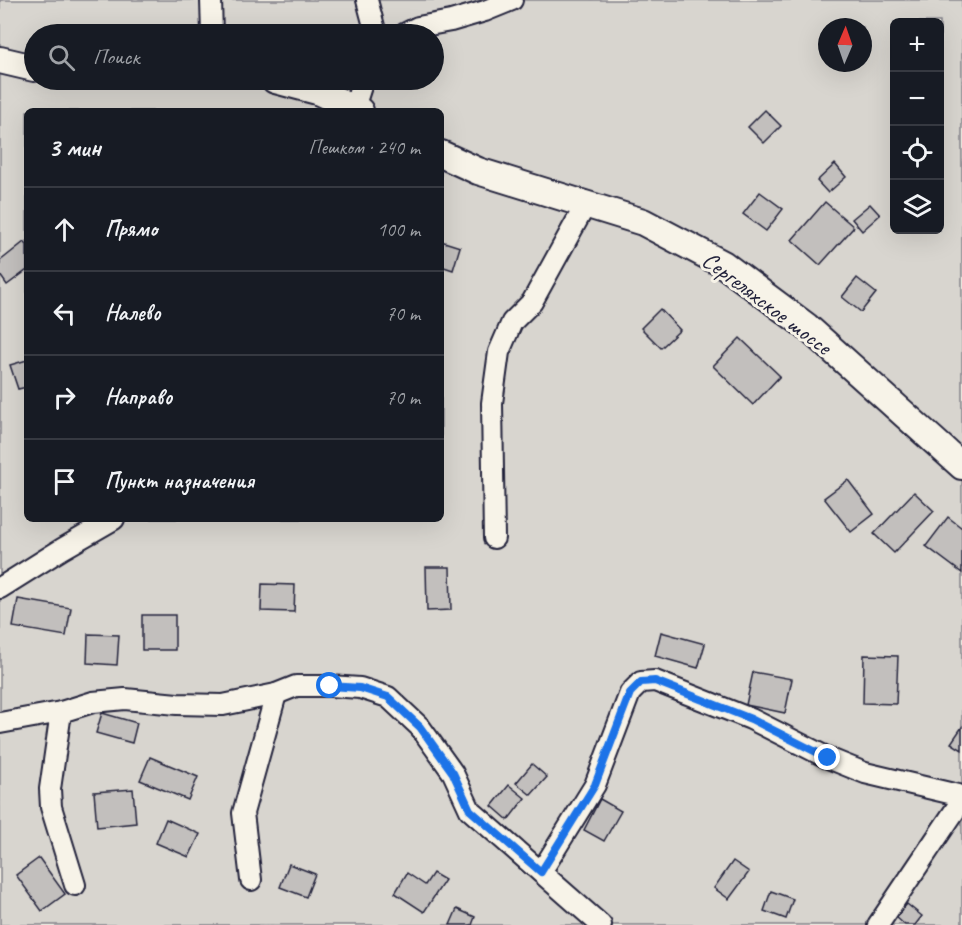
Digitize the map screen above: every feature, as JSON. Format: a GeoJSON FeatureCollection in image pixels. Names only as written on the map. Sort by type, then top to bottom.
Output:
{"type":"FeatureCollection","features":[{"type":"Feature","properties":{"kind":"main road"},"geometry":{"type":"LineString","coordinates":[[0,60],[24,66]]}},
{"type":"Feature","properties":{"kind":"main road"},"geometry":{"type":"LineString","coordinates":[[313,90],[355,108]]}},
{"type":"Feature","properties":{"kind":"main road","name":"Сергеляхское шоссе"},"geometry":{"type":"LineString","coordinates":[[444,155],[478,171],[643,222],[723,264],[806,326],[962,466]]}},
{"type":"Feature","properties":{"kind":"street"},"geometry":{"type":"LineString","coordinates":[[211,0],[212,24]]}},
{"type":"Feature","properties":{"kind":"street"},"geometry":{"type":"LineString","coordinates":[[367,0],[373,24]]}},
{"type":"Feature","properties":{"kind":"street"},"geometry":{"type":"LineString","coordinates":[[434,24],[451,21],[481,5],[512,0]]}},
{"type":"Feature","properties":{"kind":"street"},"geometry":{"type":"LineString","coordinates":[[357,108],[361,90]]}},
{"type":"Feature","properties":{"kind":"street"},"geometry":{"type":"LineString","coordinates":[[495,538],[492,403],[499,352],[512,322],[532,303],[586,204]]}},
{"type":"Feature","properties":{"kind":"street"},"geometry":{"type":"LineString","coordinates":[[0,588],[109,522]]}},
{"type":"Feature","properties":{"kind":"street"},"geometry":{"type":"LineString","coordinates":[[541,872],[595,785],[630,693],[641,682],[655,681],[751,719],[828,758],[865,772],[962,798],[878,925]]}},
{"type":"Feature","properties":{"kind":"street"},"geometry":{"type":"LineString","coordinates":[[0,723],[62,711],[93,702],[124,699],[223,705],[276,694],[296,686],[360,688],[388,697],[420,727],[453,773],[470,810],[601,925]]}},
{"type":"Feature","properties":{"kind":"street"},"geometry":{"type":"LineString","coordinates":[[251,880],[243,813],[276,694]]}},
{"type":"Feature","properties":{"kind":"street"},"geometry":{"type":"LineString","coordinates":[[62,711],[50,789],[51,807],[75,885]]}},
{"type":"Feature","properties":{"kind":"shaded area"},"geometry":{"type":"Polygon","coordinates":[[[0,0],[962,0],[962,925],[0,925],[0,0]]]}},
{"type":"Feature","properties":{"kind":"building"},"geometry":{"type":"Polygon","coordinates":[[[765,110],[781,126],[764,143],[748,127],[765,110]]]}},
{"type":"Feature","properties":{"kind":"building"},"geometry":{"type":"Polygon","coordinates":[[[835,164],[846,177],[828,193],[817,181],[835,164]]]}},
{"type":"Feature","properties":{"kind":"building"},"geometry":{"type":"Polygon","coordinates":[[[760,192],[783,209],[766,231],[743,214],[760,192]]]}},
{"type":"Feature","properties":{"kind":"building"},"geometry":{"type":"Polygon","coordinates":[[[825,202],[854,227],[820,265],[792,240],[825,202]]]}},
{"type":"Feature","properties":{"kind":"building"},"geometry":{"type":"Polygon","coordinates":[[[870,204],[880,215],[862,231],[852,219],[870,204]]]}},
{"type":"Feature","properties":{"kind":"building"},"geometry":{"type":"Polygon","coordinates":[[[24,242],[24,272],[7,285],[0,275],[0,261],[24,242]]]}},
{"type":"Feature","properties":{"kind":"building"},"geometry":{"type":"Polygon","coordinates":[[[444,242],[460,247],[453,270],[444,267],[444,242]]]}},
{"type":"Feature","properties":{"kind":"building"},"geometry":{"type":"Polygon","coordinates":[[[857,278],[876,293],[861,312],[842,297],[857,278]]]}},
{"type":"Feature","properties":{"kind":"building"},"geometry":{"type":"Polygon","coordinates":[[[660,309],[680,330],[661,348],[641,328],[660,309]]]}},
{"type":"Feature","properties":{"kind":"building"},"geometry":{"type":"Polygon","coordinates":[[[740,338],[780,376],[753,405],[713,366],[740,338]]]}},
{"type":"Feature","properties":{"kind":"building"},"geometry":{"type":"Polygon","coordinates":[[[24,361],[24,388],[18,389],[10,365],[24,361]]]}},
{"type":"Feature","properties":{"kind":"building"},"geometry":{"type":"Polygon","coordinates":[[[848,480],[874,514],[851,532],[824,498],[848,480]]]}},
{"type":"Feature","properties":{"kind":"building"},"geometry":{"type":"Polygon","coordinates":[[[914,492],[934,511],[894,553],[874,534],[914,492]]]}},
{"type":"Feature","properties":{"kind":"building"},"geometry":{"type":"Polygon","coordinates":[[[948,517],[962,528],[962,573],[926,546],[948,517]]]}},
{"type":"Feature","properties":{"kind":"building"},"geometry":{"type":"Polygon","coordinates":[[[426,567],[450,567],[451,610],[427,611],[426,567]]]}},
{"type":"Feature","properties":{"kind":"building"},"geometry":{"type":"Polygon","coordinates":[[[262,584],[295,585],[294,612],[261,611],[262,584]]]}},
{"type":"Feature","properties":{"kind":"building"},"geometry":{"type":"Polygon","coordinates":[[[18,599],[71,608],[66,636],[13,627],[18,599]]]}},
{"type":"Feature","properties":{"kind":"building"},"geometry":{"type":"Polygon","coordinates":[[[142,615],[175,615],[175,650],[142,650],[142,615]]]}},
{"type":"Feature","properties":{"kind":"building"},"geometry":{"type":"Polygon","coordinates":[[[661,632],[705,644],[698,668],[655,656],[661,632]]]}},
{"type":"Feature","properties":{"kind":"building"},"geometry":{"type":"Polygon","coordinates":[[[88,634],[119,635],[117,665],[87,663],[88,634]]]}},
{"type":"Feature","properties":{"kind":"building"},"geometry":{"type":"Polygon","coordinates":[[[864,655],[898,656],[896,704],[863,703],[864,655]]]}},
{"type":"Feature","properties":{"kind":"building"},"geometry":{"type":"Polygon","coordinates":[[[753,672],[792,679],[785,713],[746,705],[753,672]]]}},
{"type":"Feature","properties":{"kind":"building"},"geometry":{"type":"Polygon","coordinates":[[[102,713],[137,723],[132,743],[96,733],[102,713]]]}},
{"type":"Feature","properties":{"kind":"building"},"geometry":{"type":"Polygon","coordinates":[[[962,727],[962,750],[951,743],[962,727]]]}},
{"type":"Feature","properties":{"kind":"building"},"geometry":{"type":"Polygon","coordinates":[[[150,757],[198,777],[188,800],[140,780],[150,757]]]}},
{"type":"Feature","properties":{"kind":"building"},"geometry":{"type":"Polygon","coordinates":[[[532,764],[547,777],[531,795],[516,783],[532,764]]]}},
{"type":"Feature","properties":{"kind":"building"},"geometry":{"type":"Polygon","coordinates":[[[509,785],[525,798],[508,820],[492,806],[509,785]]]}},
{"type":"Feature","properties":{"kind":"building"},"geometry":{"type":"Polygon","coordinates":[[[133,789],[136,823],[97,827],[94,792],[133,789]]]}},
{"type":"Feature","properties":{"kind":"building"},"geometry":{"type":"Polygon","coordinates":[[[600,799],[621,811],[604,841],[584,830],[600,799]]]}},
{"type":"Feature","properties":{"kind":"building"},"geometry":{"type":"Polygon","coordinates":[[[166,819],[200,834],[189,857],[156,843],[166,819]]]}},
{"type":"Feature","properties":{"kind":"building"},"geometry":{"type":"Polygon","coordinates":[[[39,858],[65,894],[42,911],[16,875],[39,858]]]}},
{"type":"Feature","properties":{"kind":"building"},"geometry":{"type":"Polygon","coordinates":[[[733,861],[749,872],[729,899],[714,888],[733,861]]]}},
{"type":"Feature","properties":{"kind":"building"},"geometry":{"type":"Polygon","coordinates":[[[289,864],[315,874],[306,897],[280,887],[289,864]]]}},
{"type":"Feature","properties":{"kind":"building"},"geometry":{"type":"Polygon","coordinates":[[[407,873],[425,885],[433,873],[445,880],[424,912],[395,893],[407,873]]]}},
{"type":"Feature","properties":{"kind":"building"},"geometry":{"type":"Polygon","coordinates":[[[771,891],[793,899],[786,919],[764,911],[771,891]]]}},
{"type":"Feature","properties":{"kind":"building"},"geometry":{"type":"Polygon","coordinates":[[[907,904],[922,916],[915,925],[905,925],[896,917],[907,904]]]}},
{"type":"Feature","properties":{"kind":"building"},"geometry":{"type":"Polygon","coordinates":[[[457,909],[475,917],[472,925],[450,925],[457,909]]]}},
{"type":"Feature","properties":{"kind":"route"},"geometry":{"type":"LineString","coordinates":[[330,686],[360,688],[388,697],[420,727],[453,773],[470,810],[541,872],[595,785],[630,693],[641,682],[655,681],[751,719],[828,758]]}}]}
